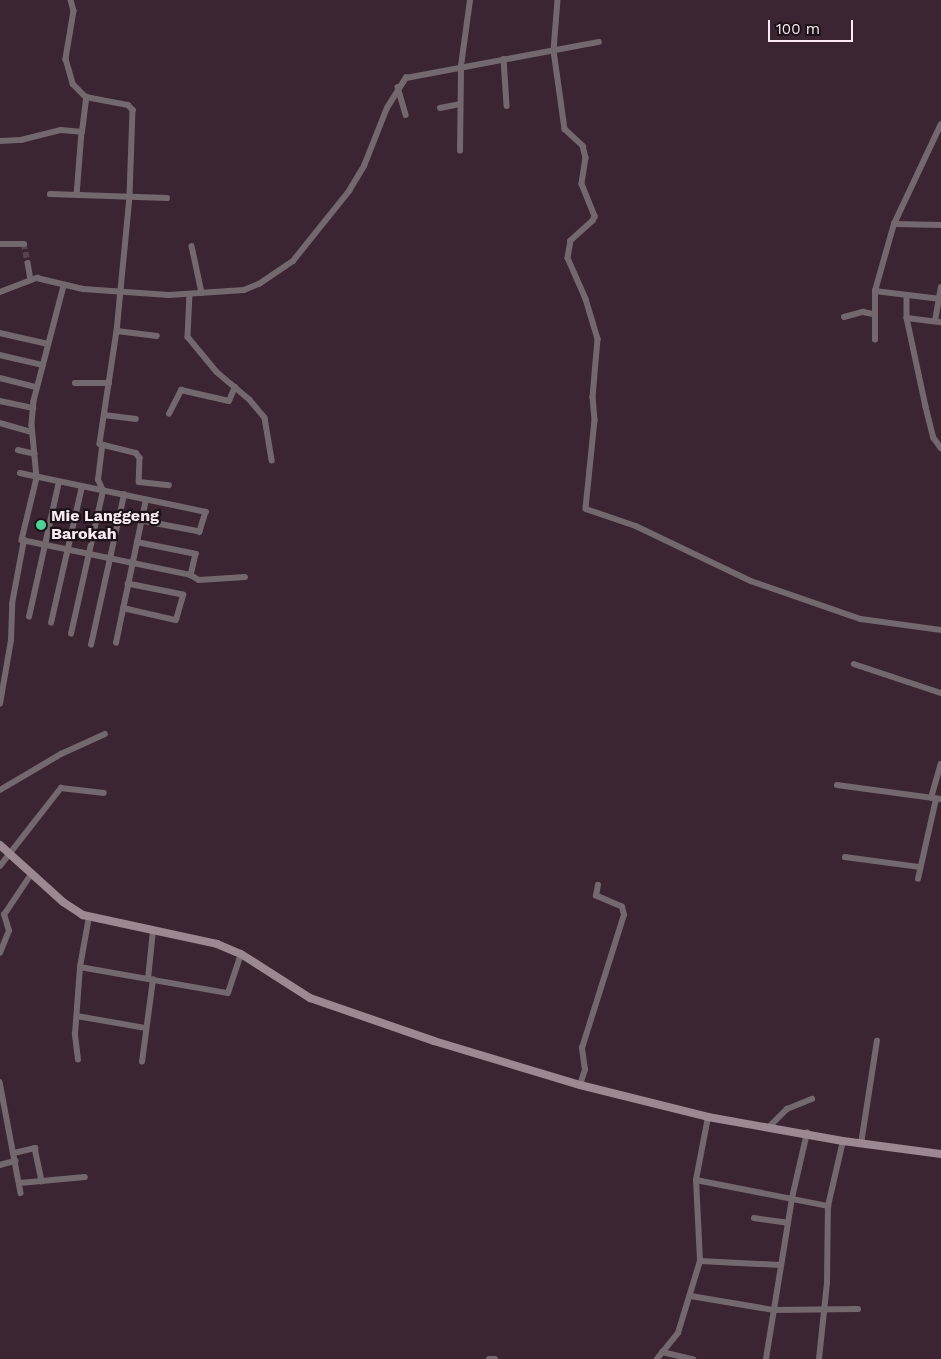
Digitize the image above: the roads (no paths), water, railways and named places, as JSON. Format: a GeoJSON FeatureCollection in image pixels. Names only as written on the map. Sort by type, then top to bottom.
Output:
{"type":"FeatureCollection","features":[{"type":"Feature","properties":{"kind":"main road"},"geometry":{"type":"LineString","coordinates":[[0,845],[10,852],[63,902],[89,917],[200,940],[241,954],[277,980],[315,1000],[442,1044],[580,1085],[708,1116],[861,1144],[941,1154]]}},
{"type":"Feature","properties":{"kind":"street"},"geometry":{"type":"LineString","coordinates":[[71,0],[74,11],[66,59],[73,84],[86,97],[132,108],[134,155],[117,331],[100,440],[102,447],[98,480],[103,491],[71,634]]}},
{"type":"Feature","properties":{"kind":"street"},"geometry":{"type":"LineString","coordinates":[[460,152],[460,66],[470,0]]}},
{"type":"Feature","properties":{"kind":"street"},"geometry":{"type":"LineString","coordinates":[[558,0],[554,51],[565,130],[582,146],[586,158],[582,184],[595,216],[571,241],[568,258],[586,299],[598,338],[593,396],[595,420],[586,509],[636,526],[751,581],[861,620],[941,630]]}},
{"type":"Feature","properties":{"kind":"street"},"geometry":{"type":"LineString","coordinates":[[0,292],[31,280],[43,278],[64,286],[120,293],[190,294],[244,290],[271,278],[293,261],[358,180],[398,87],[410,75],[599,42]]}},
{"type":"Feature","properties":{"kind":"street"},"geometry":{"type":"LineString","coordinates":[[504,59],[507,106]]}},
{"type":"Feature","properties":{"kind":"street"},"geometry":{"type":"LineString","coordinates":[[398,87],[406,115]]}},
{"type":"Feature","properties":{"kind":"street"},"geometry":{"type":"LineString","coordinates":[[76,195],[86,97]]}},
{"type":"Feature","properties":{"kind":"street"},"geometry":{"type":"LineString","coordinates":[[440,108],[460,104]]}},
{"type":"Feature","properties":{"kind":"street"},"geometry":{"type":"LineString","coordinates":[[875,340],[873,314],[875,292],[894,224],[941,124]]}},
{"type":"Feature","properties":{"kind":"street"},"geometry":{"type":"LineString","coordinates":[[0,141],[23,140],[61,130],[82,132]]}},
{"type":"Feature","properties":{"kind":"street"},"geometry":{"type":"LineString","coordinates":[[50,194],[167,198]]}},
{"type":"Feature","properties":{"kind":"street"},"geometry":{"type":"LineString","coordinates":[[894,224],[941,225]]}},
{"type":"Feature","properties":{"kind":"street"},"geometry":{"type":"LineString","coordinates":[[0,244],[24,244]]}},
{"type":"Feature","properties":{"kind":"street"},"geometry":{"type":"LineString","coordinates":[[192,246],[202,293]]}},
{"type":"Feature","properties":{"kind":"street"},"geometry":{"type":"LineString","coordinates":[[28,263],[31,280]]}},
{"type":"Feature","properties":{"kind":"street"},"geometry":{"type":"LineString","coordinates":[[0,704],[11,640],[12,604],[37,478],[32,432],[32,408],[64,286]]}},
{"type":"Feature","properties":{"kind":"street"},"geometry":{"type":"LineString","coordinates":[[907,318],[938,321],[941,288]]}},
{"type":"Feature","properties":{"kind":"street"},"geometry":{"type":"LineString","coordinates":[[875,292],[940,298]]}},
{"type":"Feature","properties":{"kind":"street"},"geometry":{"type":"LineString","coordinates":[[190,294],[188,337],[217,372],[235,387],[265,418],[272,460]]}},
{"type":"Feature","properties":{"kind":"street"},"geometry":{"type":"LineString","coordinates":[[906,296],[907,318],[934,438],[941,448]]}},
{"type":"Feature","properties":{"kind":"street"},"geometry":{"type":"LineString","coordinates":[[844,317],[863,312],[873,314]]}},
{"type":"Feature","properties":{"kind":"street"},"geometry":{"type":"LineString","coordinates":[[117,331],[157,336]]}},
{"type":"Feature","properties":{"kind":"street"},"geometry":{"type":"LineString","coordinates":[[0,333],[48,344]]}},
{"type":"Feature","properties":{"kind":"street"},"geometry":{"type":"LineString","coordinates":[[0,356],[43,365]]}},
{"type":"Feature","properties":{"kind":"street"},"geometry":{"type":"LineString","coordinates":[[0,378],[37,387]]}},
{"type":"Feature","properties":{"kind":"street"},"geometry":{"type":"LineString","coordinates":[[75,382],[109,383]]}},
{"type":"Feature","properties":{"kind":"street"},"geometry":{"type":"LineString","coordinates":[[168,414],[182,390],[229,401],[235,387]]}},
{"type":"Feature","properties":{"kind":"street"},"geometry":{"type":"LineString","coordinates":[[0,401],[32,408]]}},
{"type":"Feature","properties":{"kind":"street"},"geometry":{"type":"LineString","coordinates":[[104,415],[136,419]]}},
{"type":"Feature","properties":{"kind":"street"},"geometry":{"type":"LineString","coordinates":[[0,423],[32,432]]}},
{"type":"Feature","properties":{"kind":"street"},"geometry":{"type":"LineString","coordinates":[[102,447],[136,453],[140,458],[139,482],[169,485]]}},
{"type":"Feature","properties":{"kind":"street"},"geometry":{"type":"LineString","coordinates":[[18,450],[35,454]]}},
{"type":"Feature","properties":{"kind":"street"},"geometry":{"type":"LineString","coordinates":[[20,473],[206,512],[200,532],[142,521]]}},
{"type":"Feature","properties":{"kind":"street"},"geometry":{"type":"LineString","coordinates":[[29,617],[59,482]]}},
{"type":"Feature","properties":{"kind":"street"},"geometry":{"type":"LineString","coordinates":[[50,624],[82,487]]}},
{"type":"Feature","properties":{"kind":"street"},"geometry":{"type":"LineString","coordinates":[[91,645],[124,495]]}},
{"type":"Feature","properties":{"kind":"street"},"geometry":{"type":"LineString","coordinates":[[116,644],[146,500]]}},
{"type":"Feature","properties":{"kind":"street"},"geometry":{"type":"LineString","coordinates":[[24,540],[191,575],[199,580],[245,578]]}},
{"type":"Feature","properties":{"kind":"street"},"geometry":{"type":"LineString","coordinates":[[137,542],[196,554],[191,575]]}},
{"type":"Feature","properties":{"kind":"street"},"geometry":{"type":"LineString","coordinates":[[123,608],[176,620],[184,595],[128,584]]}},
{"type":"Feature","properties":{"kind":"street"},"geometry":{"type":"LineString","coordinates":[[854,664],[941,693]]}},
{"type":"Feature","properties":{"kind":"street"},"geometry":{"type":"LineString","coordinates":[[0,790],[61,754],[105,734]]}},
{"type":"Feature","properties":{"kind":"street"},"geometry":{"type":"LineString","coordinates":[[918,879],[936,799],[941,764]]}},
{"type":"Feature","properties":{"kind":"street"},"geometry":{"type":"LineString","coordinates":[[837,785],[936,799]]}},
{"type":"Feature","properties":{"kind":"street"},"geometry":{"type":"LineString","coordinates":[[0,866],[62,788],[104,793]]}},
{"type":"Feature","properties":{"kind":"street"},"geometry":{"type":"LineString","coordinates":[[845,857],[920,867]]}},
{"type":"Feature","properties":{"kind":"street"},"geometry":{"type":"LineString","coordinates":[[0,953],[9,931],[4,915],[32,873]]}},
{"type":"Feature","properties":{"kind":"street"},"geometry":{"type":"LineString","coordinates":[[580,1085],[585,1070],[582,1048],[624,915],[622,907],[596,896],[598,884]]}},
{"type":"Feature","properties":{"kind":"street"},"geometry":{"type":"LineString","coordinates":[[78,1060],[77,1016],[80,967],[89,917]]}},
{"type":"Feature","properties":{"kind":"street"},"geometry":{"type":"LineString","coordinates":[[142,1062],[153,931]]}},
{"type":"Feature","properties":{"kind":"street"},"geometry":{"type":"LineString","coordinates":[[80,967],[228,993],[241,954]]}},
{"type":"Feature","properties":{"kind":"street"},"geometry":{"type":"LineString","coordinates":[[77,1016],[146,1028]]}},
{"type":"Feature","properties":{"kind":"street"},"geometry":{"type":"LineString","coordinates":[[861,1144],[877,1041]]}},
{"type":"Feature","properties":{"kind":"street"},"geometry":{"type":"LineString","coordinates":[[0,1082],[2,1107],[14,1153],[21,1193]]}},
{"type":"Feature","properties":{"kind":"street"},"geometry":{"type":"LineString","coordinates":[[770,1126],[787,1110],[812,1099]]}},
{"type":"Feature","properties":{"kind":"street"},"geometry":{"type":"LineString","coordinates":[[657,1359],[677,1336],[691,1296],[700,1260],[696,1180],[708,1116]]}},
{"type":"Feature","properties":{"kind":"street"},"geometry":{"type":"LineString","coordinates":[[766,1359],[792,1198],[807,1133]]}},
{"type":"Feature","properties":{"kind":"street"},"geometry":{"type":"LineString","coordinates":[[820,1359],[825,1309],[828,1206],[843,1141]]}},
{"type":"Feature","properties":{"kind":"street"},"geometry":{"type":"LineString","coordinates":[[14,1153],[35,1148],[42,1181]]}},
{"type":"Feature","properties":{"kind":"street"},"geometry":{"type":"LineString","coordinates":[[0,1165],[15,1162]]}},
{"type":"Feature","properties":{"kind":"street"},"geometry":{"type":"LineString","coordinates":[[20,1184],[85,1177]]}},
{"type":"Feature","properties":{"kind":"street"},"geometry":{"type":"LineString","coordinates":[[696,1180],[828,1206]]}},
{"type":"Feature","properties":{"kind":"street"},"geometry":{"type":"LineString","coordinates":[[754,1218],[788,1224]]}},
{"type":"Feature","properties":{"kind":"street"},"geometry":{"type":"LineString","coordinates":[[700,1260],[781,1265]]}},
{"type":"Feature","properties":{"kind":"street"},"geometry":{"type":"LineString","coordinates":[[691,1296],[774,1310],[858,1309]]}},
{"type":"Feature","properties":{"kind":"street"},"geometry":{"type":"LineString","coordinates":[[662,1352],[693,1359]]}},
{"type":"Feature","properties":{"kind":"street"},"geometry":{"type":"LineString","coordinates":[[489,1359],[495,1359]]}},
{"type":"Feature","properties":{"kind":"tunnel"},"geometry":{"type":"LineString","coordinates":[[24,244],[28,263]]}},
{"type":"Feature","properties":{"kind":"place","name":"Mie Langgeng Barokah"},"geometry":{"type":"Point","coordinates":[41,525]}}]}
